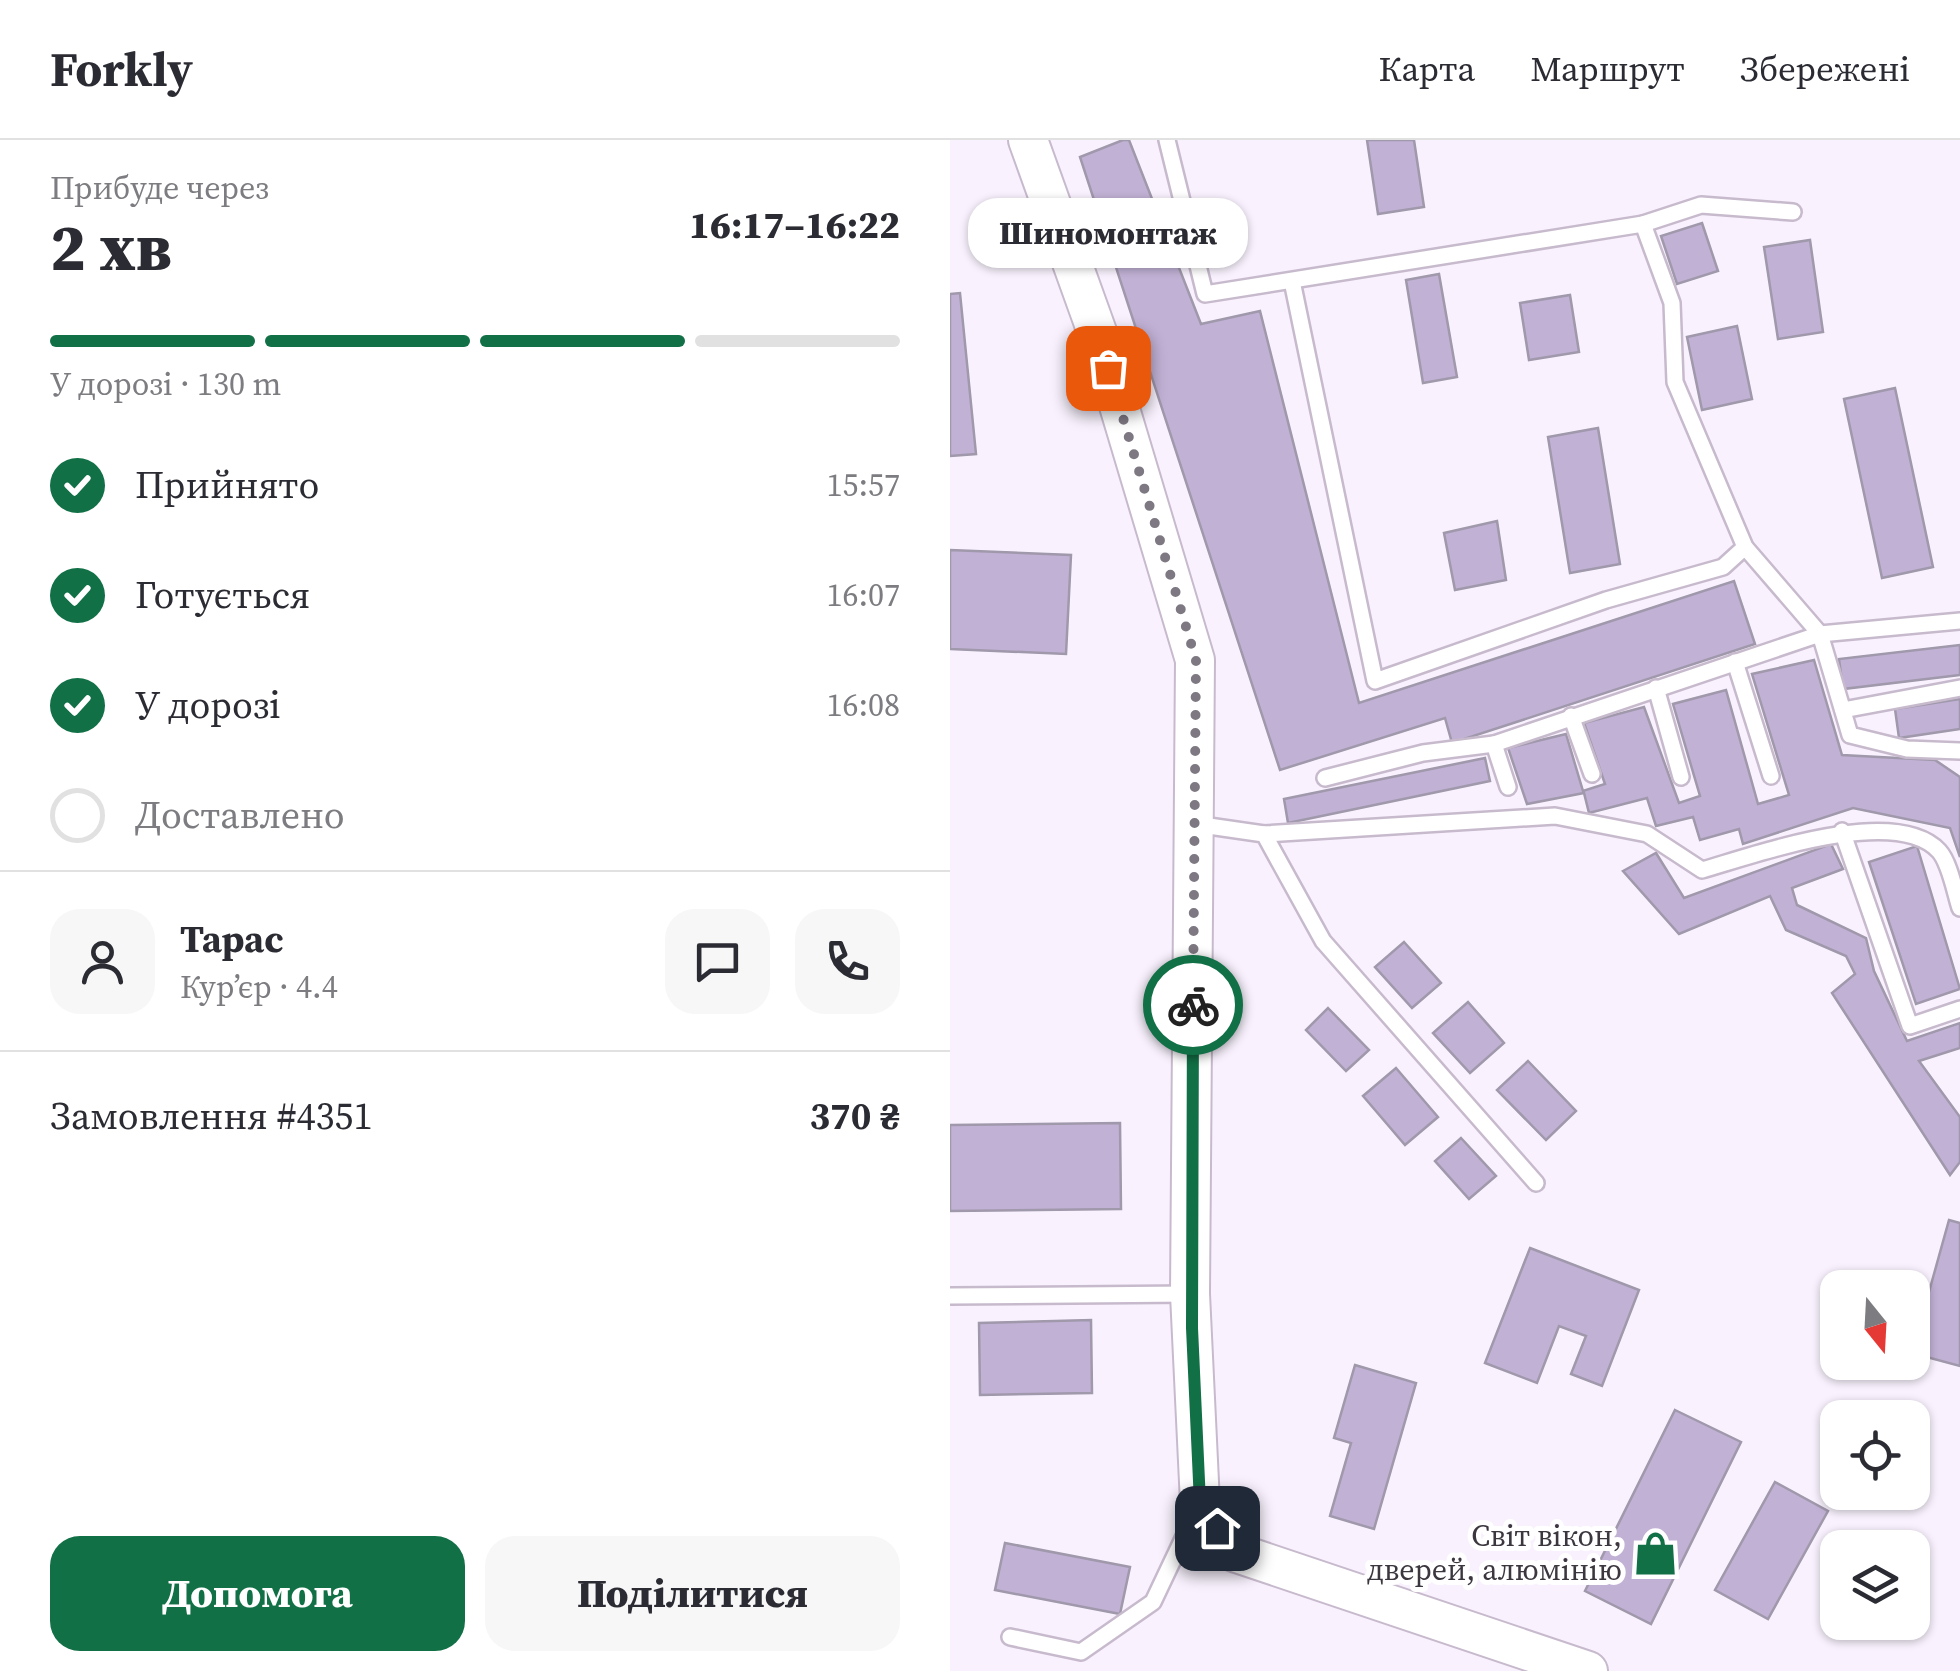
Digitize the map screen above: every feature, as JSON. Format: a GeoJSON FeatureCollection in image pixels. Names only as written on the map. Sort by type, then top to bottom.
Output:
{"type":"FeatureCollection","features":[{"type":"Feature","properties":{"kind":"street"},"geometry":{"type":"LineString","coordinates":[[1028,140],[1096,332],[1196,660],[1190,1294],[1200,1503],[1234,1552],[1512,1650],[1588,1671]]}},
{"type":"Feature","properties":{"kind":"lane"},"geometry":{"type":"LineString","coordinates":[[1167,140],[1205,294],[1643,224],[1701,205],[1793,212]]}},
{"type":"Feature","properties":{"kind":"lane"},"geometry":{"type":"LineString","coordinates":[[1643,224],[1672,303],[1675,382],[1745,547],[1820,634],[1850,735],[1907,748],[1960,751]]}},
{"type":"Feature","properties":{"kind":"lane"},"geometry":{"type":"LineString","coordinates":[[1292,281],[1376,681],[1606,600],[1722,567],[1745,547]]}},
{"type":"Feature","properties":{"kind":"lane"},"geometry":{"type":"LineString","coordinates":[[1325,778],[1423,753],[1494,744],[1820,634],[1960,621]]}},
{"type":"Feature","properties":{"kind":"lane"},"geometry":{"type":"LineString","coordinates":[[1735,662],[1771,776]]}},
{"type":"Feature","properties":{"kind":"lane"},"geometry":{"type":"LineString","coordinates":[[1656,688],[1682,778]]}},
{"type":"Feature","properties":{"kind":"lane"},"geometry":{"type":"LineString","coordinates":[[1843,710],[1960,688]]}},
{"type":"Feature","properties":{"kind":"lane"},"geometry":{"type":"LineString","coordinates":[[1571,716],[1592,774]]}},
{"type":"Feature","properties":{"kind":"lane"},"geometry":{"type":"LineString","coordinates":[[1494,744],[1508,786]]}},
{"type":"Feature","properties":{"kind":"lane"},"geometry":{"type":"LineString","coordinates":[[1195,824],[1264,834],[1555,816],[1647,834],[1702,870],[1842,831],[1915,836],[1940,852],[1960,908]]}},
{"type":"Feature","properties":{"kind":"lane"},"geometry":{"type":"LineString","coordinates":[[1842,831],[1910,1026],[1960,1009]]}},
{"type":"Feature","properties":{"kind":"lane"},"geometry":{"type":"LineString","coordinates":[[1264,834],[1323,941],[1536,1183]]}},
{"type":"Feature","properties":{"kind":"lane"},"geometry":{"type":"LineString","coordinates":[[950,1296],[1190,1294]]}},
{"type":"Feature","properties":{"kind":"lane"},"geometry":{"type":"LineString","coordinates":[[1010,1637],[1081,1652],[1154,1602],[1200,1503]]}},
{"type":"Feature","properties":{"kind":"building"},"geometry":{"type":"Polygon","coordinates":[[[1129,140],[1201,324],[1260,311],[1359,703],[1734,581],[1755,644],[1452,743],[1445,718],[1280,770],[1080,157],[1129,140]]]}},
{"type":"Feature","properties":{"kind":"building"},"geometry":{"type":"Polygon","coordinates":[[[1367,140],[1414,140],[1424,207],[1378,214],[1367,140]]]}},
{"type":"Feature","properties":{"kind":"building"},"geometry":{"type":"Polygon","coordinates":[[[1702,223],[1718,271],[1677,284],[1661,236],[1702,223]]]}},
{"type":"Feature","properties":{"kind":"building"},"geometry":{"type":"Polygon","coordinates":[[[1810,240],[1823,332],[1778,339],[1764,247],[1810,240]]]}},
{"type":"Feature","properties":{"kind":"building"},"geometry":{"type":"Polygon","coordinates":[[[1439,274],[1457,377],[1423,383],[1406,280],[1439,274]]]}},
{"type":"Feature","properties":{"kind":"building"},"geometry":{"type":"Polygon","coordinates":[[[960,293],[976,454],[950,456],[950,294],[960,293]]]}},
{"type":"Feature","properties":{"kind":"building"},"geometry":{"type":"Polygon","coordinates":[[[1570,295],[1579,352],[1529,360],[1520,303],[1570,295]]]}},
{"type":"Feature","properties":{"kind":"building"},"geometry":{"type":"Polygon","coordinates":[[[1737,326],[1752,399],[1702,410],[1687,337],[1737,326]]]}},
{"type":"Feature","properties":{"kind":"building"},"geometry":{"type":"Polygon","coordinates":[[[1895,388],[1933,567],[1882,578],[1844,399],[1895,388]]]}},
{"type":"Feature","properties":{"kind":"building"},"geometry":{"type":"Polygon","coordinates":[[[1598,428],[1620,564],[1570,573],[1548,437],[1598,428]]]}},
{"type":"Feature","properties":{"kind":"building"},"geometry":{"type":"Polygon","coordinates":[[[1497,521],[1506,580],[1455,590],[1444,533],[1497,521]]]}},
{"type":"Feature","properties":{"kind":"building"},"geometry":{"type":"Polygon","coordinates":[[[950,550],[1071,555],[1066,654],[950,649],[950,550]]]}},
{"type":"Feature","properties":{"kind":"building"},"geometry":{"type":"Polygon","coordinates":[[[1960,645],[1960,675],[1843,689],[1839,659],[1960,645]]]}},
{"type":"Feature","properties":{"kind":"building"},"geometry":{"type":"Polygon","coordinates":[[[1814,660],[1842,755],[1935,760],[1960,777],[1960,857],[1950,828],[1853,808],[1743,844],[1739,829],[1700,840],[1693,817],[1656,826],[1647,798],[1589,813],[1584,793],[1527,804],[1508,748],[1566,734],[1583,791],[1605,784],[1584,723],[1644,707],[1679,803],[1700,796],[1673,704],[1726,690],[1758,804],[1789,795],[1752,674],[1814,660]]]}},
{"type":"Feature","properties":{"kind":"building"},"geometry":{"type":"Polygon","coordinates":[[[1960,699],[1960,729],[1899,738],[1895,709],[1960,699]]]}},
{"type":"Feature","properties":{"kind":"building"},"geometry":{"type":"Polygon","coordinates":[[[1485,758],[1490,781],[1288,823],[1284,799],[1485,758]]]}},
{"type":"Feature","properties":{"kind":"building"},"geometry":{"type":"Polygon","coordinates":[[[1831,844],[1843,869],[1792,888],[1797,905],[1866,938],[1874,971],[1907,1041],[1960,1023],[1960,1048],[1919,1061],[1960,1117],[1960,1162],[1950,1175],[1832,993],[1855,974],[1846,956],[1786,930],[1770,896],[1679,934],[1623,871],[1656,853],[1684,898],[1831,844]]]}},
{"type":"Feature","properties":{"kind":"building"},"geometry":{"type":"Polygon","coordinates":[[[1917,846],[1960,989],[1916,1004],[1869,862],[1917,846]]]}},
{"type":"Feature","properties":{"kind":"building"},"geometry":{"type":"Polygon","coordinates":[[[1404,942],[1441,983],[1412,1008],[1375,967],[1404,942]]]}},
{"type":"Feature","properties":{"kind":"building"},"geometry":{"type":"Polygon","coordinates":[[[1468,1002],[1504,1043],[1470,1073],[1433,1033],[1468,1002]]]}},
{"type":"Feature","properties":{"kind":"building"},"geometry":{"type":"Polygon","coordinates":[[[1328,1008],[1369,1050],[1346,1071],[1306,1030],[1328,1008]]]}},
{"type":"Feature","properties":{"kind":"building"},"geometry":{"type":"Polygon","coordinates":[[[1528,1061],[1576,1111],[1546,1140],[1497,1090],[1528,1061]]]}},
{"type":"Feature","properties":{"kind":"building"},"geometry":{"type":"Polygon","coordinates":[[[1396,1068],[1438,1117],[1405,1145],[1363,1096],[1396,1068]]]}},
{"type":"Feature","properties":{"kind":"building"},"geometry":{"type":"Polygon","coordinates":[[[1120,1123],[1121,1209],[950,1211],[950,1125],[1120,1123]]]}},
{"type":"Feature","properties":{"kind":"building"},"geometry":{"type":"Polygon","coordinates":[[[1461,1138],[1496,1176],[1469,1199],[1435,1161],[1461,1138]]]}},
{"type":"Feature","properties":{"kind":"building"},"geometry":{"type":"Polygon","coordinates":[[[1949,1220],[1960,1223],[1960,1366],[1930,1358],[1930,1288],[1949,1220]]]}},
{"type":"Feature","properties":{"kind":"building"},"geometry":{"type":"Polygon","coordinates":[[[1530,1248],[1639,1290],[1602,1386],[1571,1374],[1586,1336],[1559,1326],[1537,1383],[1485,1363],[1530,1248]]]}},
{"type":"Feature","properties":{"kind":"building"},"geometry":{"type":"Polygon","coordinates":[[[1091,1320],[1092,1393],[980,1395],[979,1323],[1091,1320]]]}},
{"type":"Feature","properties":{"kind":"building"},"geometry":{"type":"Polygon","coordinates":[[[1355,1365],[1416,1383],[1374,1529],[1330,1516],[1351,1443],[1334,1438],[1355,1365]]]}},
{"type":"Feature","properties":{"kind":"building"},"geometry":{"type":"Polygon","coordinates":[[[1675,1410],[1741,1442],[1651,1624],[1585,1591],[1675,1410]]]}},
{"type":"Feature","properties":{"kind":"building"},"geometry":{"type":"Polygon","coordinates":[[[1775,1482],[1828,1511],[1768,1619],[1715,1590],[1775,1482]]]}},
{"type":"Feature","properties":{"kind":"building"},"geometry":{"type":"Polygon","coordinates":[[[1005,1543],[1130,1567],[1120,1614],[995,1590],[1005,1543]]]}},
{"type":"Feature","properties":{"kind":"way so far"},"geometry":{"type":"LineString","coordinates":[[1108,368],[1196,660],[1193,1005]]}},
{"type":"Feature","properties":{"kind":"place","name":"Шиномонтаж"},"geometry":{"type":"Point","coordinates":[1108,368]}},
{"type":"Feature","properties":{"kind":"place","name":"Світ вікон, дверей, алюмінію"},"geometry":{"type":"Point","coordinates":[1655,1553]}},
{"type":"Feature","properties":{"kind":"route"},"geometry":{"type":"LineString","coordinates":[[1193,1005],[1190,1294],[1200,1503],[1217,1528]]}}]}
